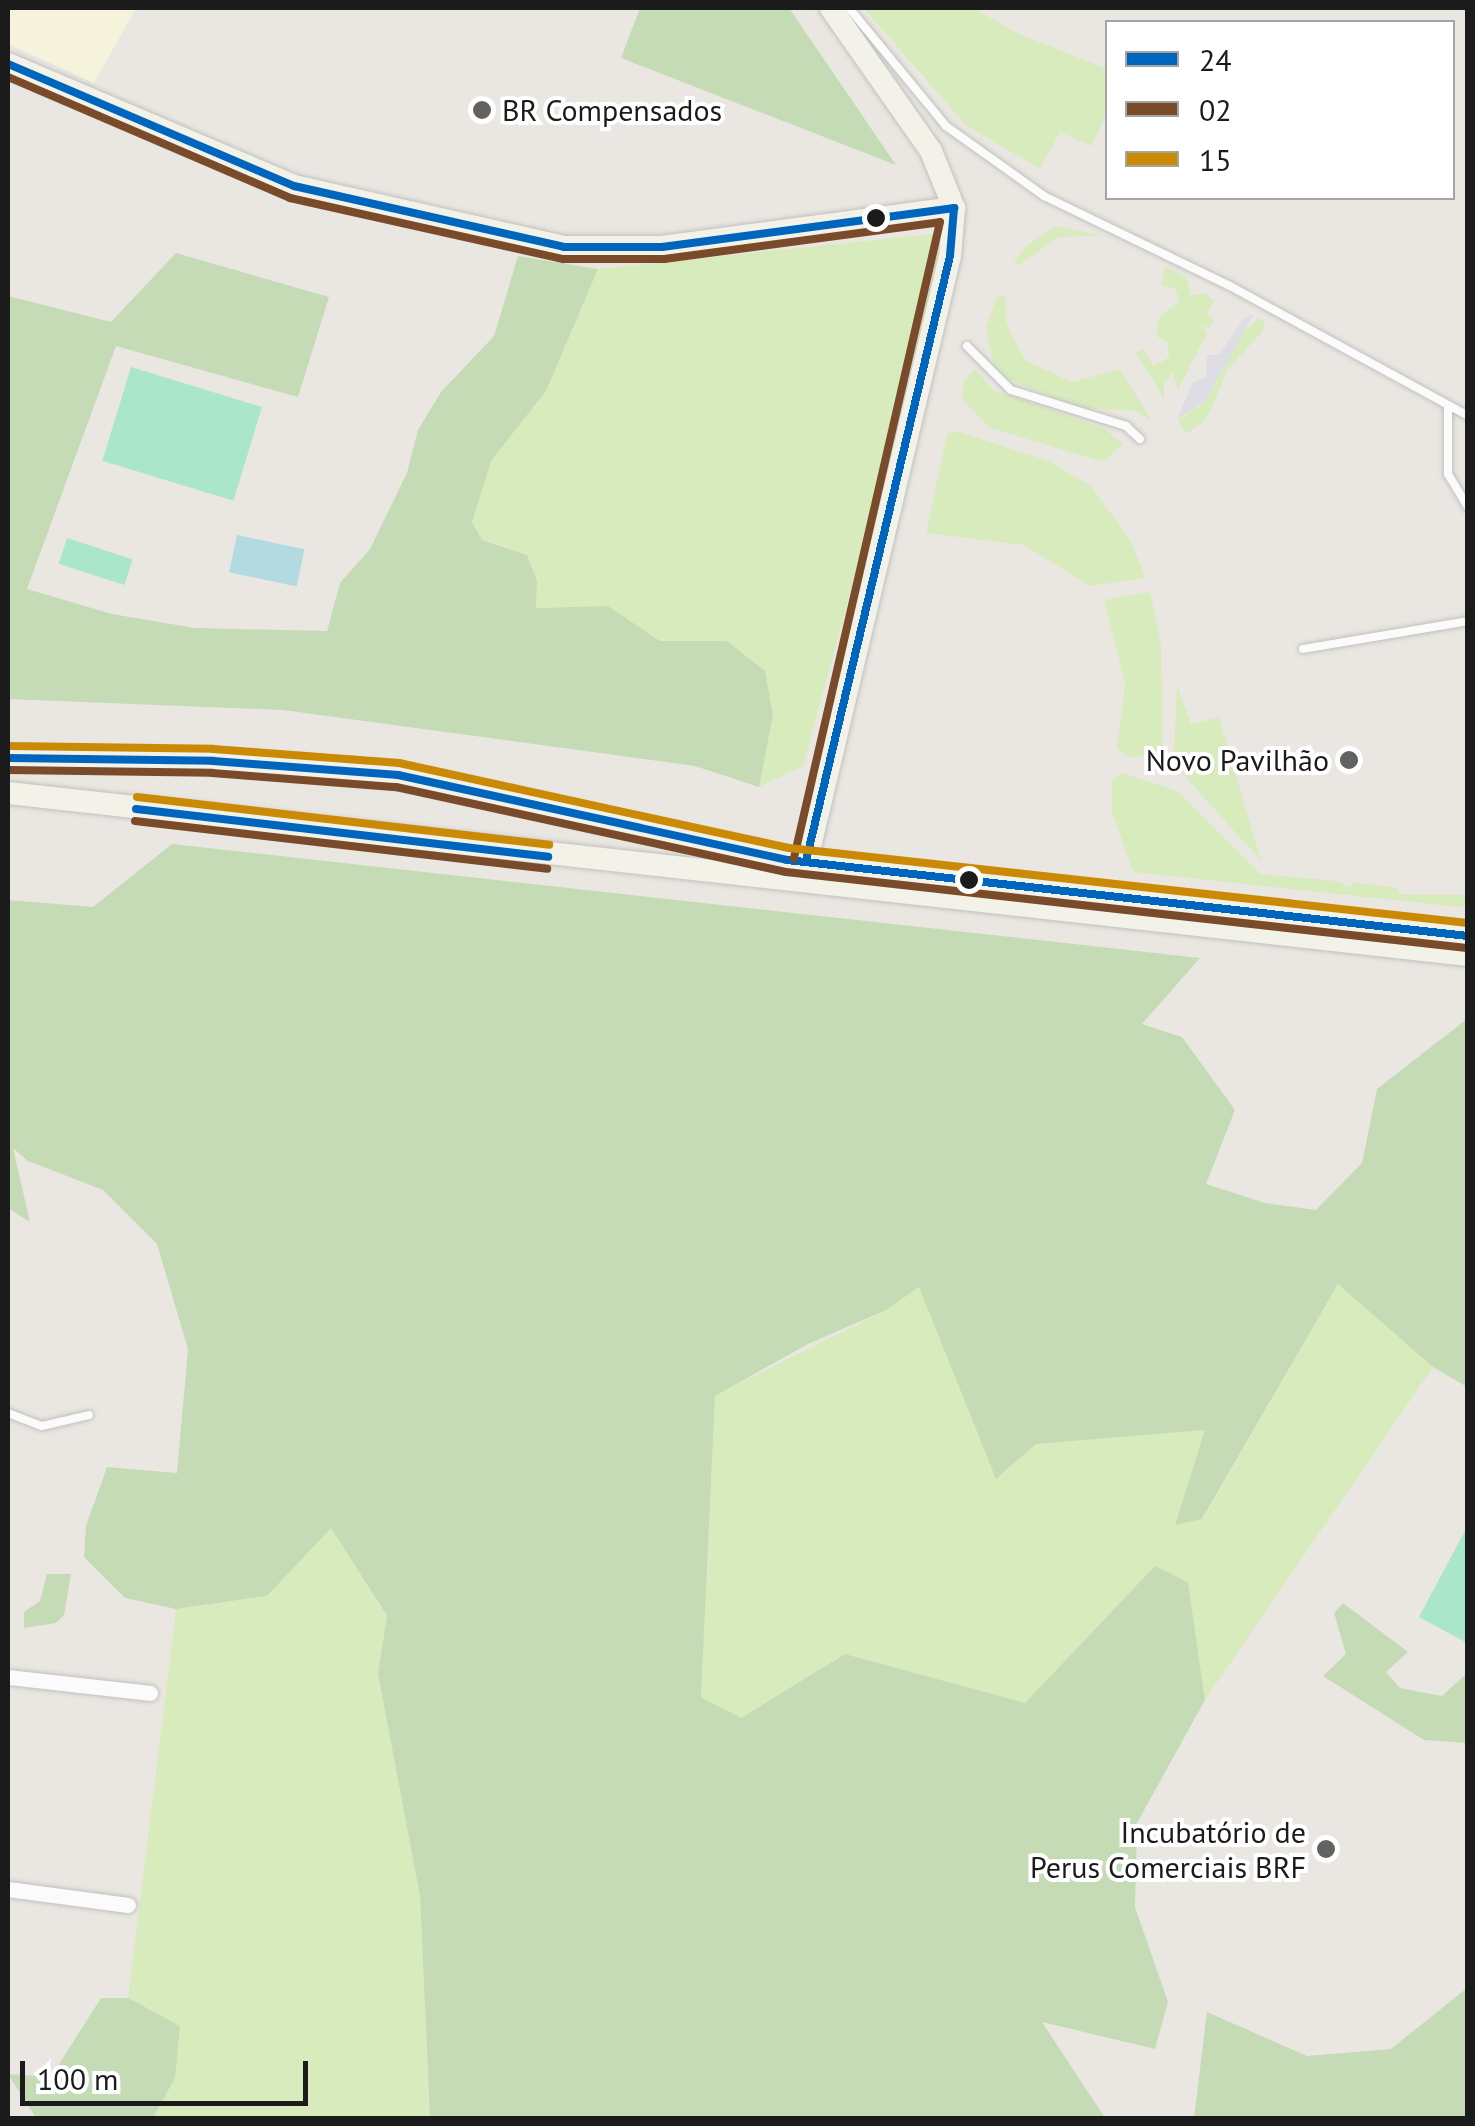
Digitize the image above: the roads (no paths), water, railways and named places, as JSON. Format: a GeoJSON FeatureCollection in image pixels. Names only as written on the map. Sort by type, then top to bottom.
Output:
{"type":"FeatureCollection","features":[{"type":"Feature","properties":{"kind":"main road"},"geometry":{"type":"LineString","coordinates":[[802,886],[950,256],[954,208],[931,150],[830,8]]}},
{"type":"Feature","properties":{"kind":"main road"},"geometry":{"type":"LineString","coordinates":[[8,64],[294,186],[564,248],[662,247],[954,208]]}},
{"type":"Feature","properties":{"kind":"main road"},"geometry":{"type":"LineString","coordinates":[[8,758],[213,761],[398,776],[806,862],[1468,936]]}},
{"type":"Feature","properties":{"kind":"main road"},"geometry":{"type":"LineString","coordinates":[[8,794],[802,886],[1468,955]]}},
{"type":"Feature","properties":{"kind":"street"},"geometry":{"type":"LineString","coordinates":[[8,1677],[150,1693]]}},
{"type":"Feature","properties":{"kind":"street"},"geometry":{"type":"LineString","coordinates":[[8,1889],[128,1905]]}},
{"type":"Feature","properties":{"kind":"lane"},"geometry":{"type":"LineString","coordinates":[[850,8],[946,126],[1044,196],[1228,285],[1468,416]]}},
{"type":"Feature","properties":{"kind":"lane"},"geometry":{"type":"LineString","coordinates":[[967,346],[1010,390],[1126,426],[1140,439]]}},
{"type":"Feature","properties":{"kind":"lane"},"geometry":{"type":"LineString","coordinates":[[1448,406],[1448,474],[1468,507]]}},
{"type":"Feature","properties":{"kind":"lane"},"geometry":{"type":"LineString","coordinates":[[1303,648],[1468,620]]}},
{"type":"Feature","properties":{"kind":"lane"},"geometry":{"type":"LineString","coordinates":[[8,1413],[42,1426],[89,1416]]}},
{"type":"Feature","properties":{"kind":"water"},"geometry":{"type":"Polygon","coordinates":[[[237,535],[304,549],[297,587],[229,572],[237,535]]]}},
{"type":"Feature","properties":{"kind":"place","name":"BR Compensados"},"geometry":{"type":"Point","coordinates":[482,110]}},
{"type":"Feature","properties":{"kind":"place","name":"Novo Pavilhão"},"geometry":{"type":"Point","coordinates":[1349,760]}},
{"type":"Feature","properties":{"kind":"place","name":"Incubatório de Perus Comerciais BRF"},"geometry":{"type":"Point","coordinates":[1326,1849]}}]}
